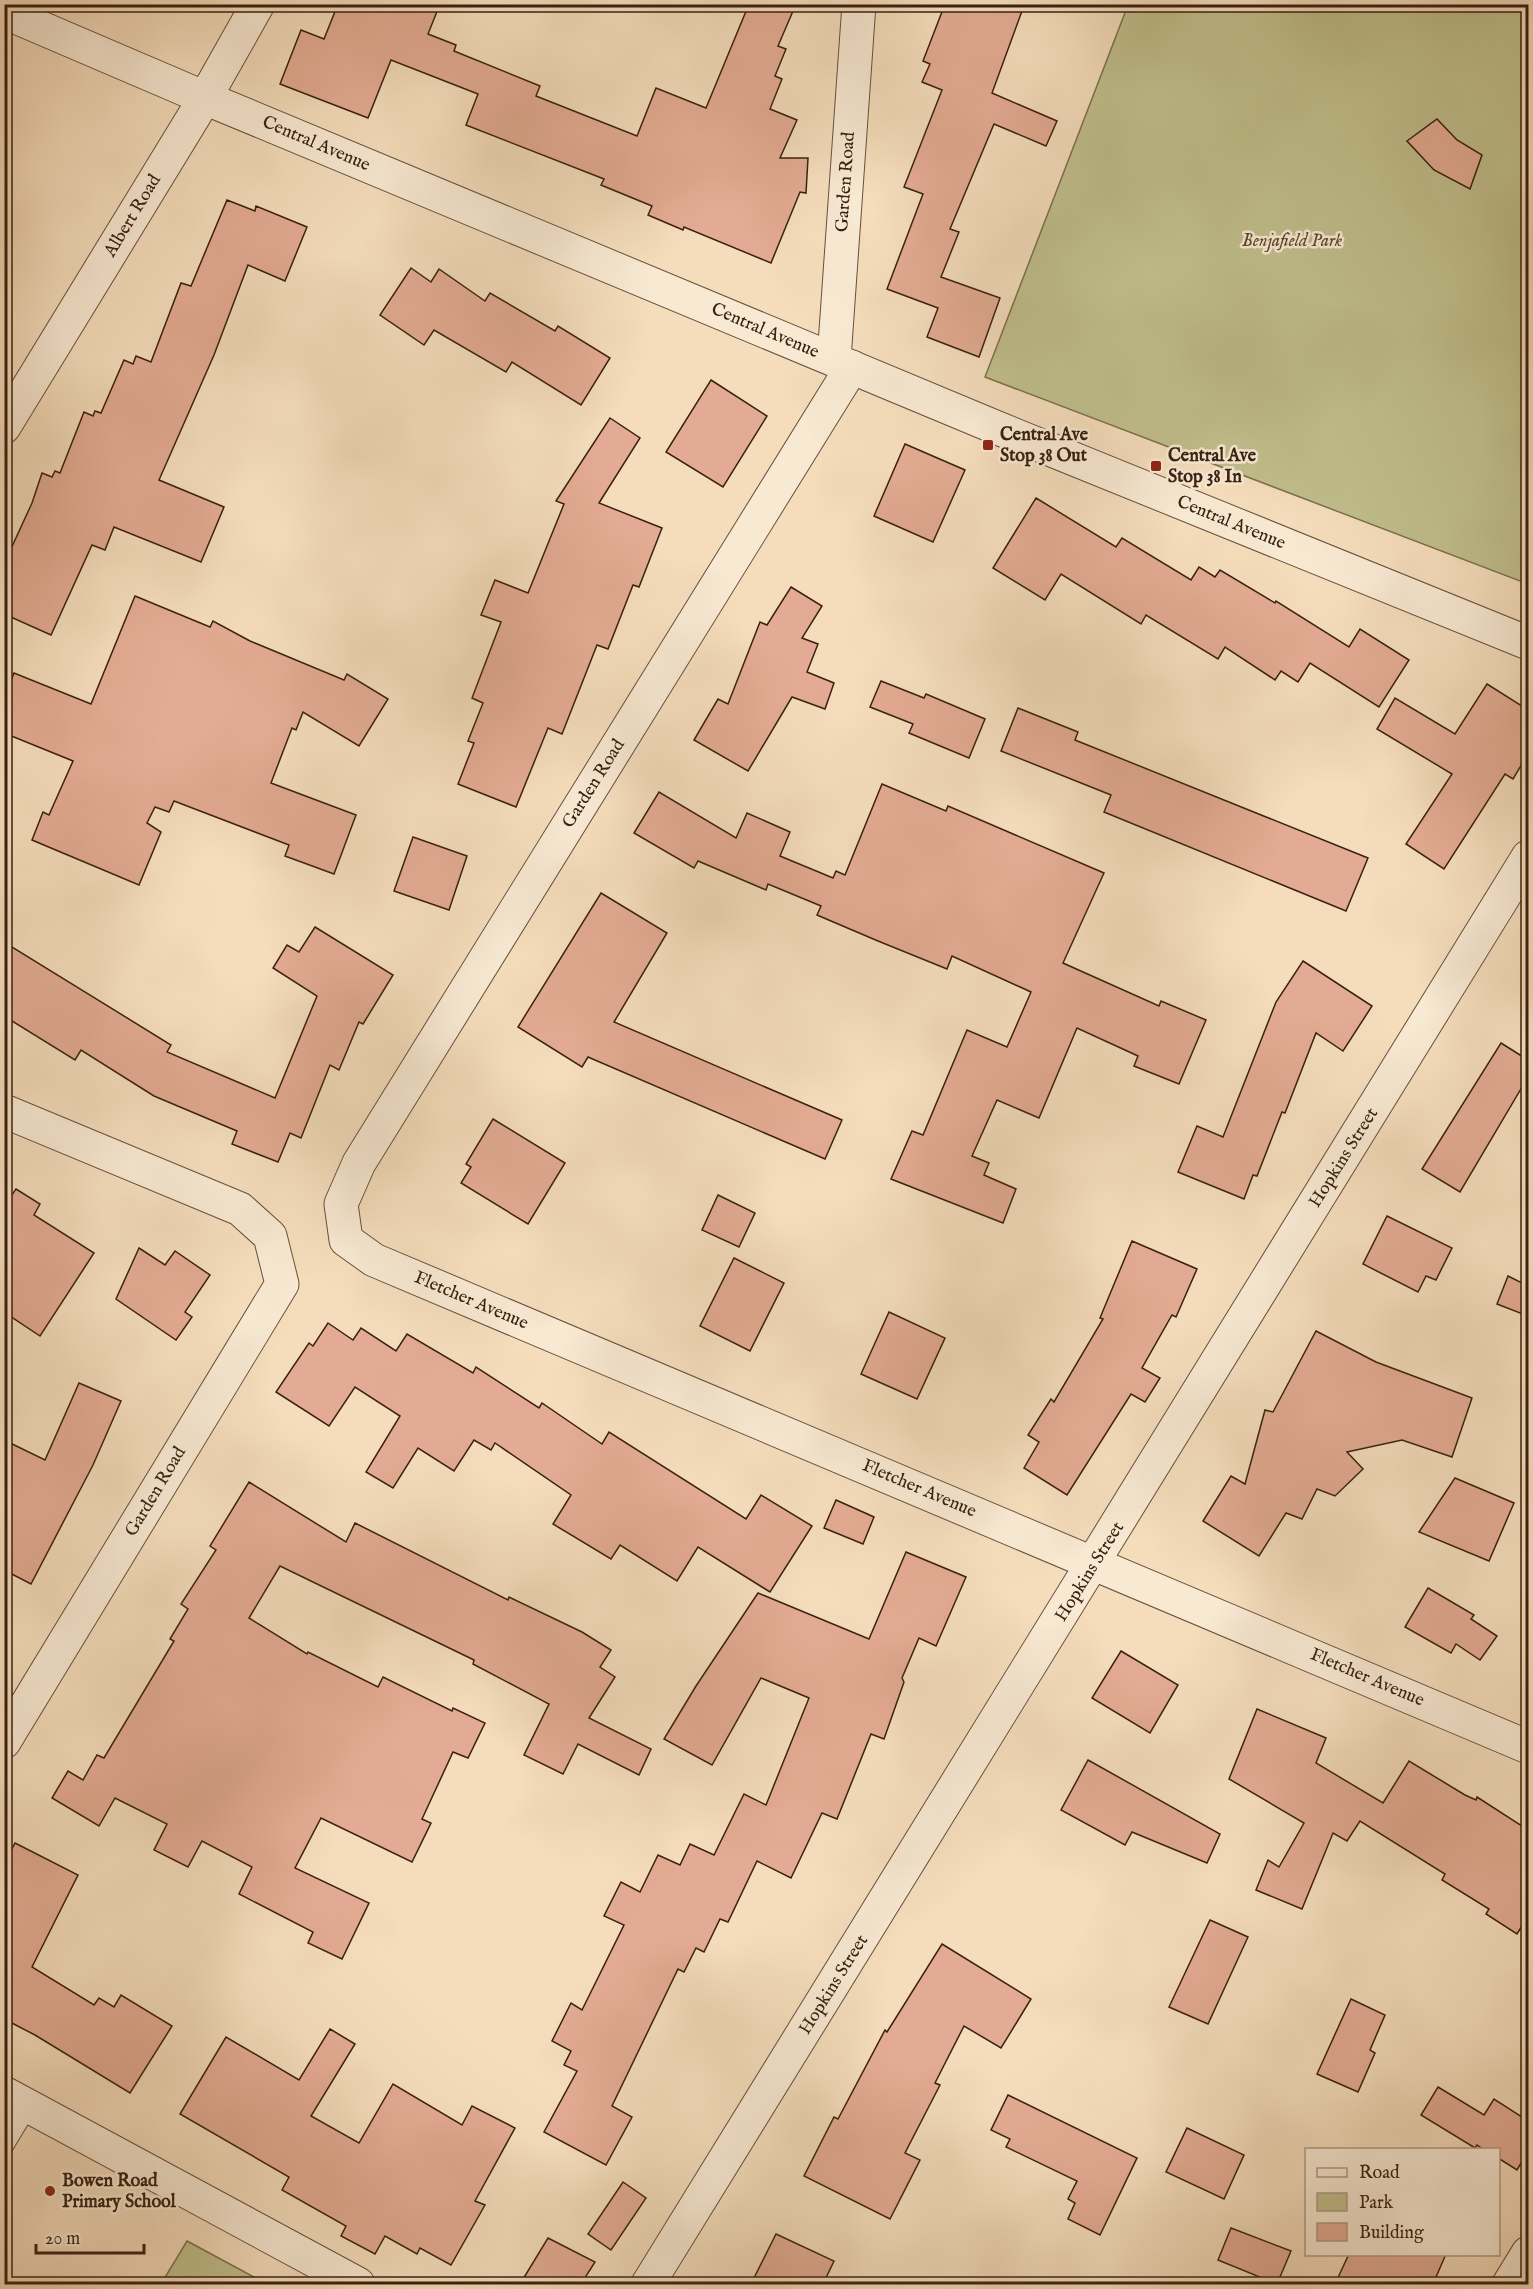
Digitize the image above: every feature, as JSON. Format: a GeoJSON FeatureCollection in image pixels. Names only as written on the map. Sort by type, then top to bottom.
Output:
{"type":"FeatureCollection","features":[{"type":"Feature","properties":{"kind":"street","name":"Albert Road"},"geometry":{"type":"LineString","coordinates":[[4,427],[205,98],[258,4]]}},
{"type":"Feature","properties":{"kind":"street","name":"Garden Road"},"geometry":{"type":"LineString","coordinates":[[342,1204],[359,1163],[843,363],[859,4]]}},
{"type":"Feature","properties":{"kind":"street","name":"Central Avenue"},"geometry":{"type":"LineString","coordinates":[[4,12],[205,98],[1117,477],[1528,643]]}},
{"type":"Feature","properties":{"kind":"street","name":"Hopkins Street"},"geometry":{"type":"LineString","coordinates":[[648,2284],[1095,1563],[1528,857]]}},
{"type":"Feature","properties":{"kind":"street","name":"Garden Road"},"geometry":{"type":"LineString","coordinates":[[4,1111],[240,1209],[270,1236],[282,1284],[4,1742]]}},
{"type":"Feature","properties":{"kind":"street","name":"Fletcher Avenue"},"geometry":{"type":"LineString","coordinates":[[342,1204],[346,1240],[374,1260],[1528,1747]]}},
{"type":"Feature","properties":{"kind":"street"},"geometry":{"type":"LineString","coordinates":[[16,2100],[358,2284]]}},
{"type":"Feature","properties":{"kind":"street"},"geometry":{"type":"LineString","coordinates":[[1509,2284],[1528,2253]]}},
{"type":"Feature","properties":{"kind":"lane"},"geometry":{"type":"LineString","coordinates":[[4,2144],[16,2100]]}},
{"type":"Feature","properties":{"kind":"green space","name":"Benjafield Park"},"geometry":{"type":"Polygon","coordinates":[[[1128,5],[1528,5],[1528,584],[985,377],[1128,5]]]}},
{"type":"Feature","properties":{"kind":"green space"},"geometry":{"type":"Polygon","coordinates":[[[187,2241],[267,2284],[161,2284],[187,2241]]]}},
{"type":"Feature","properties":{"kind":"building"},"geometry":{"type":"Polygon","coordinates":[[[338,4],[440,4],[428,34],[456,45],[454,51],[540,86],[536,96],[637,136],[656,88],[706,108],[749,4],[796,4],[778,46],[786,49],[775,76],[782,79],[770,109],[797,120],[780,158],[808,158],[806,193],[800,192],[771,263],[684,227],[683,230],[648,215],[652,206],[601,185],[604,179],[466,125],[478,94],[391,60],[368,118],[280,84],[301,30],[324,39],[338,4]]]}},
{"type":"Feature","properties":{"kind":"building"},"geometry":{"type":"Polygon","coordinates":[[[945,4],[1006,4],[1022,11],[992,93],[1057,121],[1046,146],[994,124],[950,229],[959,232],[941,277],[1000,298],[979,357],[927,337],[938,308],[887,289],[923,194],[904,187],[942,90],[922,82],[930,64],[923,61],[945,4]]]}},
{"type":"Feature","properties":{"kind":"building"},"geometry":{"type":"Polygon","coordinates":[[[1437,119],[1457,140],[1482,155],[1470,189],[1434,170],[1407,141],[1437,119]]]}},
{"type":"Feature","properties":{"kind":"building"},"geometry":{"type":"Polygon","coordinates":[[[227,200],[255,211],[256,206],[307,227],[285,281],[248,265],[214,355],[159,480],[224,507],[201,562],[114,527],[105,550],[92,545],[51,635],[4,614],[4,564],[32,503],[42,473],[52,477],[55,471],[60,473],[84,412],[93,416],[95,411],[101,413],[124,360],[133,364],[136,356],[151,362],[181,283],[191,286],[227,200]]]}},
{"type":"Feature","properties":{"kind":"building"},"geometry":{"type":"Polygon","coordinates":[[[411,268],[431,282],[439,269],[485,301],[490,293],[555,331],[558,326],[610,358],[581,405],[512,362],[506,372],[434,330],[424,345],[380,315],[411,268]]]}},
{"type":"Feature","properties":{"kind":"building"},"geometry":{"type":"Polygon","coordinates":[[[711,380],[767,416],[723,487],[666,452],[711,380]]]}},
{"type":"Feature","properties":{"kind":"building"},"geometry":{"type":"Polygon","coordinates":[[[610,418],[640,438],[599,503],[662,528],[639,587],[633,585],[608,649],[597,645],[562,734],[548,728],[516,807],[458,784],[474,743],[468,741],[483,703],[472,698],[501,622],[481,615],[495,580],[528,593],[564,504],[556,501],[610,418]]]}},
{"type":"Feature","properties":{"kind":"building"},"geometry":{"type":"Polygon","coordinates":[[[905,444],[965,470],[933,542],[874,516],[905,444]]]}},
{"type":"Feature","properties":{"kind":"building"},"geometry":{"type":"Polygon","coordinates":[[[1036,498],[1116,547],[1122,538],[1191,580],[1199,567],[1215,577],[1220,570],[1275,603],[1276,601],[1349,647],[1360,629],[1409,660],[1379,707],[1310,663],[1298,682],[1281,671],[1275,680],[1225,647],[1218,659],[1146,615],[1141,624],[1061,574],[1045,600],[993,568],[1036,498]]]}},
{"type":"Feature","properties":{"kind":"building"},"geometry":{"type":"Polygon","coordinates":[[[791,587],[822,606],[802,638],[818,644],[807,672],[834,683],[825,709],[792,697],[748,771],[694,740],[718,699],[728,704],[760,622],[767,625],[791,587]]]}},
{"type":"Feature","properties":{"kind":"building"},"geometry":{"type":"Polygon","coordinates":[[[135,596],[210,627],[213,621],[250,641],[344,680],[347,674],[388,699],[359,746],[303,712],[296,730],[292,728],[271,783],[356,815],[334,874],[285,856],[289,845],[174,801],[169,812],[155,807],[147,823],[161,832],[139,885],[32,840],[43,812],[49,815],[73,761],[4,733],[4,697],[14,673],[91,704],[135,596]]]}},
{"type":"Feature","properties":{"kind":"building"},"geometry":{"type":"Polygon","coordinates":[[[881,681],[924,698],[926,694],[985,719],[969,758],[909,733],[913,724],[870,707],[881,681]]]}},
{"type":"Feature","properties":{"kind":"building"},"geometry":{"type":"Polygon","coordinates":[[[1487,684],[1528,710],[1528,754],[1513,779],[1505,774],[1444,869],[1406,844],[1452,774],[1377,729],[1395,698],[1455,734],[1487,684]]]}},
{"type":"Feature","properties":{"kind":"building"},"geometry":{"type":"Polygon","coordinates":[[[1018,708],[1078,732],[1075,740],[1368,858],[1346,911],[1104,812],[1111,795],[1001,751],[1018,708]]]}},
{"type":"Feature","properties":{"kind":"building"},"geometry":{"type":"Polygon","coordinates":[[[882,784],[946,811],[948,806],[1104,873],[1063,963],[1159,1006],[1161,1001],[1206,1020],[1179,1084],[1134,1066],[1138,1056],[1077,1028],[1039,1118],[997,1100],[972,1156],[989,1163],[984,1175],[1016,1189],[1003,1223],[891,1179],[912,1131],[923,1135],[967,1030],[1007,1047],[1031,992],[952,956],[947,969],[878,941],[817,915],[821,906],[768,884],[766,890],[698,861],[694,868],[634,833],[659,792],[736,838],[747,813],[790,832],[780,856],[833,878],[836,871],[845,875],[882,784]]]}},
{"type":"Feature","properties":{"kind":"building"},"geometry":{"type":"Polygon","coordinates":[[[413,837],[467,856],[449,910],[394,891],[413,837]]]}},
{"type":"Feature","properties":{"kind":"building"},"geometry":{"type":"Polygon","coordinates":[[[601,893],[667,933],[614,1022],[842,1120],[825,1159],[588,1057],[582,1067],[518,1027],[601,893]]]}},
{"type":"Feature","properties":{"kind":"building"},"geometry":{"type":"Polygon","coordinates":[[[315,927],[393,975],[363,1024],[359,1022],[339,1070],[330,1065],[301,1138],[290,1133],[278,1162],[232,1144],[237,1131],[154,1096],[81,1050],[75,1060],[4,1016],[4,942],[171,1045],[167,1052],[275,1098],[317,996],[273,968],[287,945],[299,952],[315,927]]]}},
{"type":"Feature","properties":{"kind":"building"},"geometry":{"type":"Polygon","coordinates":[[[1303,961],[1372,1006],[1343,1051],[1316,1033],[1285,1113],[1282,1112],[1257,1176],[1253,1175],[1244,1199],[1178,1172],[1197,1126],[1223,1137],[1276,1002],[1303,961]]]}},
{"type":"Feature","properties":{"kind":"building"},"geometry":{"type":"Polygon","coordinates":[[[1501,1043],[1528,1060],[1528,1077],[1460,1192],[1422,1169],[1501,1043]]]}},
{"type":"Feature","properties":{"kind":"building"},"geometry":{"type":"Polygon","coordinates":[[[493,1119],[565,1163],[528,1224],[461,1183],[471,1167],[466,1164],[493,1119]]]}},
{"type":"Feature","properties":{"kind":"building"},"geometry":{"type":"Polygon","coordinates":[[[16,1189],[40,1204],[34,1215],[94,1253],[40,1336],[4,1312],[4,1196],[9,1199],[16,1189]]]}},
{"type":"Feature","properties":{"kind":"building"},"geometry":{"type":"Polygon","coordinates":[[[718,1195],[755,1213],[739,1247],[702,1230],[718,1195]]]}},
{"type":"Feature","properties":{"kind":"building"},"geometry":{"type":"Polygon","coordinates":[[[1387,1216],[1452,1248],[1436,1280],[1426,1276],[1418,1292],[1363,1264],[1387,1216]]]}},
{"type":"Feature","properties":{"kind":"building"},"geometry":{"type":"Polygon","coordinates":[[[1132,1241],[1197,1269],[1176,1317],[1172,1315],[1142,1368],[1160,1378],[1145,1402],[1131,1394],[1067,1495],[1024,1468],[1039,1442],[1028,1435],[1051,1399],[1054,1402],[1103,1319],[1100,1318],[1132,1241]]]}},
{"type":"Feature","properties":{"kind":"building"},"geometry":{"type":"Polygon","coordinates":[[[139,1248],[165,1265],[175,1251],[210,1275],[185,1312],[192,1317],[176,1340],[116,1299],[139,1248]]]}},
{"type":"Feature","properties":{"kind":"building"},"geometry":{"type":"Polygon","coordinates":[[[734,1258],[784,1283],[750,1351],[700,1326],[734,1258]]]}},
{"type":"Feature","properties":{"kind":"building"},"geometry":{"type":"Polygon","coordinates":[[[1508,1276],[1528,1286],[1528,1316],[1497,1304],[1508,1276]]]}},
{"type":"Feature","properties":{"kind":"building"},"geometry":{"type":"Polygon","coordinates":[[[889,1312],[945,1338],[917,1399],[861,1374],[889,1312]]]}},
{"type":"Feature","properties":{"kind":"building"},"geometry":{"type":"Polygon","coordinates":[[[328,1323],[353,1340],[361,1328],[396,1351],[407,1334],[473,1373],[476,1367],[539,1408],[542,1403],[602,1444],[609,1432],[746,1519],[761,1495],[812,1526],[770,1592],[698,1547],[677,1581],[620,1545],[611,1559],[553,1524],[571,1495],[495,1443],[491,1450],[474,1440],[454,1471],[418,1448],[393,1488],[366,1472],[400,1416],[355,1387],[329,1426],[276,1392],[309,1343],[313,1346],[328,1323]]]}},
{"type":"Feature","properties":{"kind":"building"},"geometry":{"type":"Polygon","coordinates":[[[1316,1331],[1376,1362],[1472,1398],[1452,1457],[1402,1440],[1347,1452],[1363,1469],[1335,1496],[1317,1489],[1302,1519],[1286,1513],[1259,1556],[1203,1521],[1231,1476],[1245,1484],[1265,1410],[1273,1412],[1316,1331]]]}},
{"type":"Feature","properties":{"kind":"building"},"geometry":{"type":"Polygon","coordinates":[[[79,1383],[121,1401],[93,1465],[31,1584],[4,1570],[4,1440],[45,1460],[79,1383]]]}},
{"type":"Feature","properties":{"kind":"building"},"geometry":{"type":"Polygon","coordinates":[[[1455,1478],[1514,1503],[1489,1561],[1419,1532],[1455,1478]]]}},
{"type":"Feature","properties":{"kind":"building"},"geometry":{"type":"Polygon","coordinates":[[[249,1482],[346,1542],[355,1523],[508,1600],[509,1597],[582,1632],[611,1650],[600,1667],[615,1677],[589,1718],[651,1749],[639,1775],[578,1744],[563,1774],[524,1755],[549,1704],[473,1664],[474,1660],[280,1566],[249,1618],[307,1654],[308,1652],[378,1687],[383,1677],[452,1711],[453,1708],[485,1723],[468,1758],[453,1752],[422,1819],[431,1823],[412,1862],[321,1818],[295,1868],[369,1903],[342,1959],[308,1943],[313,1932],[239,1894],[252,1867],[202,1841],[188,1867],[154,1850],[167,1824],[115,1798],[99,1826],[52,1798],[68,1771],[83,1780],[97,1755],[104,1758],[174,1641],[170,1639],[188,1609],[181,1604],[216,1550],[210,1546],[249,1482]]]}},
{"type":"Feature","properties":{"kind":"building"},"geometry":{"type":"Polygon","coordinates":[[[836,1500],[874,1517],[863,1544],[824,1528],[836,1500]]]}},
{"type":"Feature","properties":{"kind":"building"},"geometry":{"type":"Polygon","coordinates":[[[906,1552],[966,1577],[936,1646],[919,1638],[902,1678],[904,1682],[884,1739],[871,1734],[837,1819],[822,1813],[791,1878],[757,1861],[728,1922],[720,1919],[704,1952],[696,1948],[684,1972],[678,1969],[612,2106],[632,2117],[606,2165],[544,2132],[577,2071],[564,2065],[571,2051],[552,2041],[571,2003],[582,2010],[624,1925],[604,1916],[621,1882],[640,1892],[658,1855],[680,1865],[690,1844],[714,1855],[744,1794],[766,1805],[809,1698],[761,1678],[712,1765],[664,1739],[696,1686],[758,1593],[869,1639],[906,1552]]]}},
{"type":"Feature","properties":{"kind":"building"},"geometry":{"type":"Polygon","coordinates":[[[1428,1588],[1474,1615],[1471,1619],[1497,1636],[1480,1660],[1456,1644],[1451,1653],[1405,1627],[1428,1588]]]}},
{"type":"Feature","properties":{"kind":"building"},"geometry":{"type":"Polygon","coordinates":[[[1121,1651],[1178,1685],[1150,1733],[1092,1698],[1121,1651]]]}},
{"type":"Feature","properties":{"kind":"building"},"geometry":{"type":"Polygon","coordinates":[[[1257,1709],[1326,1738],[1316,1763],[1383,1803],[1409,1761],[1465,1795],[1476,1800],[1477,1797],[1528,1830],[1528,1916],[1517,1934],[1486,1914],[1489,1909],[1442,1880],[1445,1874],[1360,1821],[1347,1841],[1333,1833],[1302,1909],[1256,1890],[1268,1860],[1279,1867],[1304,1823],[1229,1779],[1257,1709]]]}},
{"type":"Feature","properties":{"kind":"building"},"geometry":{"type":"Polygon","coordinates":[[[1088,1760],[1220,1834],[1207,1863],[1132,1832],[1125,1845],[1061,1810],[1088,1760]]]}},
{"type":"Feature","properties":{"kind":"building"},"geometry":{"type":"Polygon","coordinates":[[[15,1843],[78,1875],[32,1967],[94,2005],[99,1998],[114,2007],[121,1995],[172,2026],[130,2093],[35,2035],[6,2020],[4,2022],[4,1864],[15,1843]]]}},
{"type":"Feature","properties":{"kind":"building"},"geometry":{"type":"Polygon","coordinates":[[[1210,1920],[1248,1937],[1208,2024],[1169,2007],[1210,1920]]]}},
{"type":"Feature","properties":{"kind":"building"},"geometry":{"type":"Polygon","coordinates":[[[942,1944],[1031,1999],[1001,2048],[964,2026],[935,2083],[940,2085],[905,2153],[920,2160],[890,2219],[804,2176],[834,2117],[838,2119],[885,2030],[887,2032],[942,1944]]]}},
{"type":"Feature","properties":{"kind":"building"},"geometry":{"type":"Polygon","coordinates":[[[1351,1999],[1385,2015],[1370,2050],[1375,2053],[1358,2092],[1317,2074],[1351,1999]]]}},
{"type":"Feature","properties":{"kind":"building"},"geometry":{"type":"Polygon","coordinates":[[[330,2029],[355,2044],[311,2116],[359,2143],[393,2084],[462,2125],[472,2106],[515,2128],[475,2201],[485,2205],[451,2265],[420,2248],[417,2254],[385,2236],[375,2254],[341,2236],[346,2226],[282,2190],[289,2177],[180,2114],[226,2037],[299,2080],[330,2029]]]}},
{"type":"Feature","properties":{"kind":"building"},"geometry":{"type":"Polygon","coordinates":[[[1438,2087],[1484,2115],[1494,2099],[1528,2121],[1528,2151],[1517,2170],[1500,2159],[1500,2148],[1481,2148],[1477,2145],[1475,2148],[1421,2115],[1438,2087]]]}},
{"type":"Feature","properties":{"kind":"building"},"geometry":{"type":"Polygon","coordinates":[[[1008,2095],[1137,2158],[1100,2235],[1068,2219],[1075,2203],[1068,2199],[1077,2181],[1006,2147],[1010,2139],[991,2130],[1008,2095]]]}},
{"type":"Feature","properties":{"kind":"building"},"geometry":{"type":"Polygon","coordinates":[[[1187,2128],[1244,2155],[1224,2199],[1166,2172],[1187,2128]]]}},
{"type":"Feature","properties":{"kind":"building"},"geometry":{"type":"Polygon","coordinates":[[[623,2182],[646,2198],[611,2250],[588,2234],[623,2182]]]}},
{"type":"Feature","properties":{"kind":"building"},"geometry":{"type":"Polygon","coordinates":[[[1231,2228],[1291,2251],[1277,2284],[1218,2260],[1231,2228]]]}},
{"type":"Feature","properties":{"kind":"building"},"geometry":{"type":"Polygon","coordinates":[[[776,2234],[834,2261],[823,2284],[751,2284],[776,2234]]]}},
{"type":"Feature","properties":{"kind":"building"},"geometry":{"type":"Polygon","coordinates":[[[548,2238],[595,2262],[581,2284],[520,2284],[548,2238]]]}},
{"type":"Feature","properties":{"kind":"building"},"geometry":{"type":"Polygon","coordinates":[[[1348,2256],[1445,2256],[1433,2284],[1335,2284],[1348,2256]]]}},
{"type":"Feature","properties":{"kind":"place","name":"Central Ave Stop 38 Out"},"geometry":{"type":"Point","coordinates":[988,445]}},
{"type":"Feature","properties":{"kind":"place","name":"Central Ave Stop 38 In"},"geometry":{"type":"Point","coordinates":[1156,466]}},
{"type":"Feature","properties":{"kind":"place","name":"Bowen Road Primary School"},"geometry":{"type":"Point","coordinates":[50,2191]}}]}
